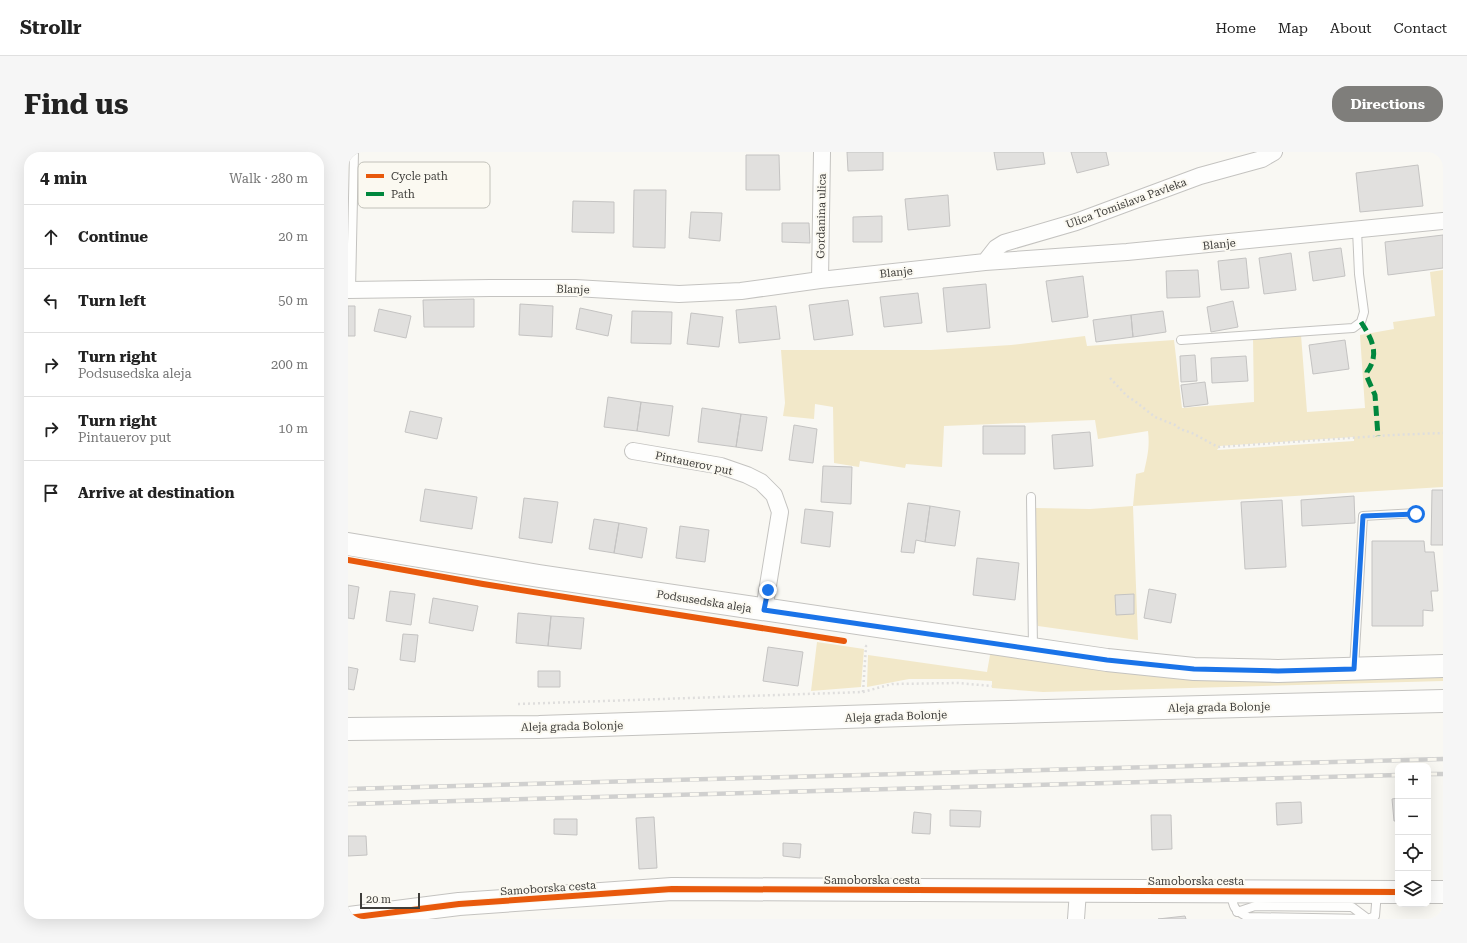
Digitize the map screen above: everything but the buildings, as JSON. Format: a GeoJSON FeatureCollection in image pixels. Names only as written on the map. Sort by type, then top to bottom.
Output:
{"type":"FeatureCollection","features":[{"type":"Feature","properties":{"kind":"main road","name":"Podsusedska aleja"},"geometry":{"type":"LineString","coordinates":[[348,544],[539,576],[1107,660],[1194,669],[1278,671],[1443,666]]}},
{"type":"Feature","properties":{"kind":"main road","name":"Aleja grada Bolonje"},"geometry":{"type":"LineString","coordinates":[[348,729],[539,727],[966,713],[1443,701]]}},
{"type":"Feature","properties":{"kind":"main road","name":"Samoborska cesta"},"geometry":{"type":"LineString","coordinates":[[348,918],[459,904],[672,889],[1078,891],[1234,902],[1395,892]]}},
{"type":"Feature","properties":{"kind":"main road"},"geometry":{"type":"LineString","coordinates":[[1431,892],[1443,892]]}},
{"type":"Feature","properties":{"kind":"street","name":"Gordanina ulica"},"geometry":{"type":"LineString","coordinates":[[820,280],[822,152]]}},
{"type":"Feature","properties":{"kind":"street","name":"Ulica Tomislava Pavleka"},"geometry":{"type":"LineString","coordinates":[[985,262],[996,248],[1004,243],[1076,222],[1200,176],[1262,159],[1274,152]]}},
{"type":"Feature","properties":{"kind":"street","name":"Blanje"},"geometry":{"type":"LineString","coordinates":[[350,290],[575,288],[679,294],[741,291],[820,280],[985,262],[1127,252],[1443,222]]}},
{"type":"Feature","properties":{"kind":"street","name":"Pintauerov put"},"geometry":{"type":"LineString","coordinates":[[634,451],[721,466],[747,475],[761,482],[774,494],[780,512],[764,610]]}},
{"type":"Feature","properties":{"kind":"street"},"geometry":{"type":"LineString","coordinates":[[1076,919],[1078,891]]}},
{"type":"Feature","properties":{"kind":"lane"},"geometry":{"type":"LineString","coordinates":[[350,290],[354,152]]}},
{"type":"Feature","properties":{"kind":"lane"},"geometry":{"type":"LineString","coordinates":[[1181,340],[1353,328],[1361,322],[1364,312],[1359,274],[1357,230]]}},
{"type":"Feature","properties":{"kind":"lane"},"geometry":{"type":"LineString","coordinates":[[1031,497],[1033,649]]}},
{"type":"Feature","properties":{"kind":"lane"},"geometry":{"type":"LineString","coordinates":[[1354,669],[1363,516],[1416,514]]}},
{"type":"Feature","properties":{"kind":"lane"},"geometry":{"type":"LineString","coordinates":[[1234,902],[1248,917],[1368,919],[1375,916],[1377,892]]}},
{"type":"Feature","properties":{"kind":"lane"},"geometry":{"type":"LineString","coordinates":[[1234,902],[1255,906],[1352,907],[1368,919]]}},
{"type":"Feature","properties":{"kind":"path"},"geometry":{"type":"LineString","coordinates":[[1110,378],[1127,396],[1155,417],[1192,433],[1218,447],[1443,433]]}},
{"type":"Feature","properties":{"kind":"path"},"geometry":{"type":"LineString","coordinates":[[859,644],[866,646],[863,692]]}},
{"type":"Feature","properties":{"kind":"path"},"geometry":{"type":"LineString","coordinates":[[515,704],[863,692],[892,684],[958,683],[992,686]]}},
{"type":"Feature","properties":{"kind":"shaded area"},"geometry":{"type":"Polygon","coordinates":[[[1443,270],[1443,487],[1133,506],[1136,474],[1144,472],[1146,462],[1149,437],[1148,431],[1098,439],[1095,420],[944,426],[942,467],[906,464],[905,468],[860,461],[859,467],[834,463],[833,407],[815,404],[814,419],[783,416],[785,403],[781,350],[931,350],[1011,345],[1085,336],[1087,346],[1174,340],[1182,408],[1254,402],[1253,338],[1301,335],[1307,412],[1365,408],[1360,335],[1394,329],[1393,322],[1435,316],[1430,272],[1443,270]],[[1354,437],[1220,446],[1217,450],[1354,441],[1354,437]]]}},
{"type":"Feature","properties":{"kind":"shaded area"},"geometry":{"type":"Polygon","coordinates":[[[1133,506],[1138,640],[1038,626],[1036,508],[1090,509],[1133,506]]]}},
{"type":"Feature","properties":{"kind":"shaded area"},"geometry":{"type":"Polygon","coordinates":[[[817,642],[864,649],[861,687],[811,691],[817,642]]]}},
{"type":"Feature","properties":{"kind":"shaded area"},"geometry":{"type":"Polygon","coordinates":[[[995,653],[1443,676],[1443,681],[1043,692],[992,688],[992,681],[960,679],[909,679],[867,687],[868,655],[987,672],[990,655],[995,653]]]}},
{"type":"Feature","properties":{"kind":"railway"},"geometry":{"type":"LineString","coordinates":[[348,789],[1443,759]]}},
{"type":"Feature","properties":{"kind":"railway"},"geometry":{"type":"LineString","coordinates":[[1431,774],[1443,774]]}},
{"type":"Feature","properties":{"kind":"railway"},"geometry":{"type":"LineString","coordinates":[[348,804],[1395,775]]}},
{"type":"Feature","properties":{"kind":"marked path"},"geometry":{"type":"LineString","coordinates":[[1361,322],[1371,341],[1374,353],[1371,365],[1367,372],[1367,377],[1375,395],[1378,436]]}},
{"type":"Feature","properties":{"kind":"cycle path"},"geometry":{"type":"LineString","coordinates":[[348,560],[483,584],[844,641]]}},
{"type":"Feature","properties":{"kind":"cycle path"},"geometry":{"type":"LineString","coordinates":[[348,918],[459,904],[672,889],[1395,892]]}},
{"type":"Feature","properties":{"kind":"route"},"geometry":{"type":"LineString","coordinates":[[768,590],[764,610],[1107,660],[1194,669],[1278,671],[1354,669],[1363,516],[1416,514]]}}]}
